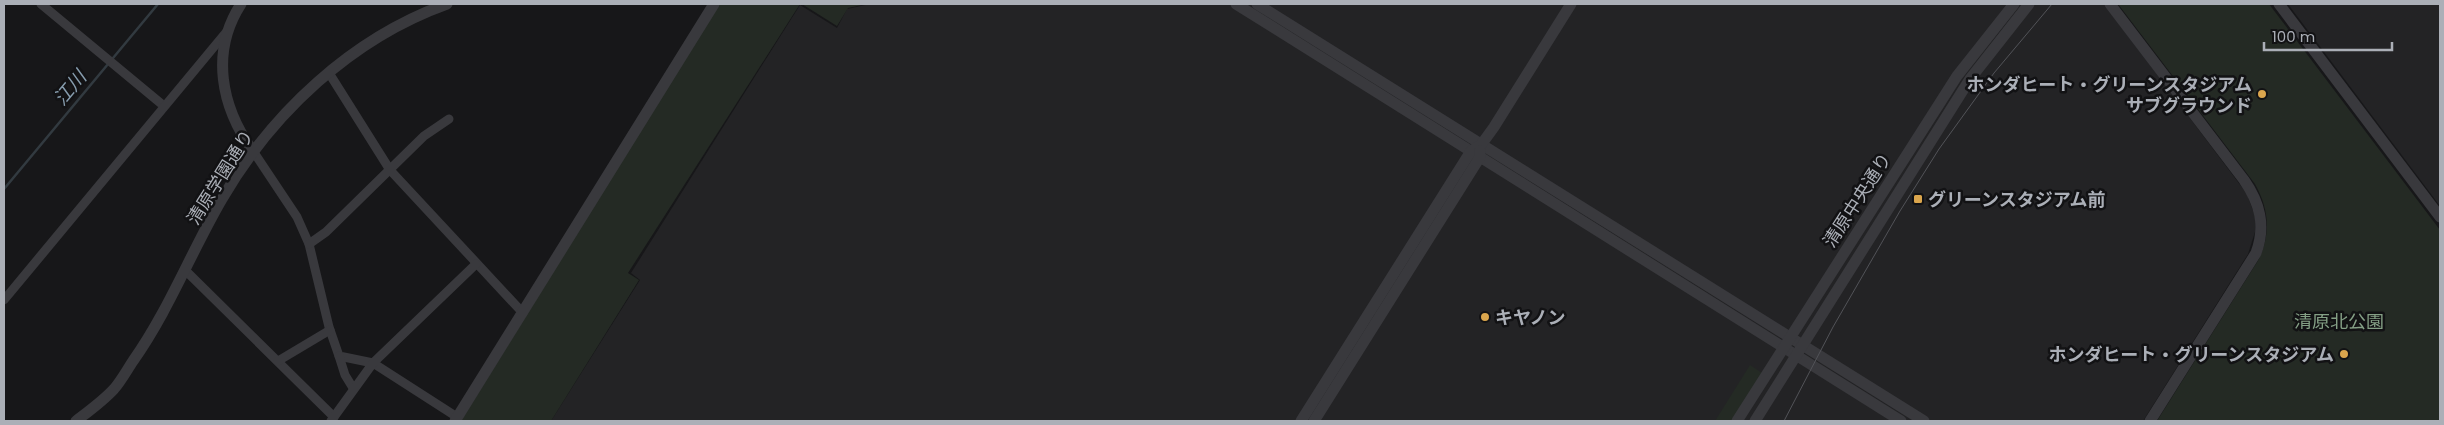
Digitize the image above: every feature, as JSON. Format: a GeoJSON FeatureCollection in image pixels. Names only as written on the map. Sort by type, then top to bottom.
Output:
{"type":"FeatureCollection","features":[{"type":"Feature","properties":{"kind":"street"},"geometry":{"type":"LineString","coordinates":[[41,4],[164,106]]}},
{"type":"Feature","properties":{"kind":"street"},"geometry":{"type":"LineString","coordinates":[[4,300],[228,30],[241,4]]}},
{"type":"Feature","properties":{"kind":"street","name":"清原学園通り"},"geometry":{"type":"LineString","coordinates":[[76,421],[114,389],[153,332],[222,199],[253,151],[288,109],[330,73],[382,36],[408,21],[447,4]]}},
{"type":"Feature","properties":{"kind":"street"},"geometry":{"type":"LineString","coordinates":[[339,356],[373,363],[456,419],[714,4]]}},
{"type":"Feature","properties":{"kind":"street"},"geometry":{"type":"LineString","coordinates":[[1236,4],[1477,151],[1790,337],[1924,421]]}},
{"type":"Feature","properties":{"kind":"street"},"geometry":{"type":"LineString","coordinates":[[1257,4],[1477,151],[1783,348],[1901,421]]}},
{"type":"Feature","properties":{"kind":"street"},"geometry":{"type":"LineString","coordinates":[[1301,421],[1477,151],[1570,4]]}},
{"type":"Feature","properties":{"kind":"street","name":"清原中央通り"},"geometry":{"type":"LineString","coordinates":[[1738,421],[1957,76],[2014,4]]}},
{"type":"Feature","properties":{"kind":"street","name":"清原中央通り"},"geometry":{"type":"LineString","coordinates":[[1755,421],[1970,79],[2029,4]]}},
{"type":"Feature","properties":{"kind":"street"},"geometry":{"type":"LineString","coordinates":[[2110,4],[2244,180],[2257,201],[2262,224],[2256,253],[2150,421]]}},
{"type":"Feature","properties":{"kind":"street"},"geometry":{"type":"LineString","coordinates":[[2278,4],[2440,217]]}},
{"type":"Feature","properties":{"kind":"street"},"geometry":{"type":"LineString","coordinates":[[228,30],[223,68],[224,88],[229,110],[238,130],[297,217],[309,244],[330,330],[345,375],[353,388]]}},
{"type":"Feature","properties":{"kind":"street"},"geometry":{"type":"LineString","coordinates":[[330,73],[390,170],[523,313]]}},
{"type":"Feature","properties":{"kind":"street"},"geometry":{"type":"LineString","coordinates":[[309,244],[326,232],[424,136],[449,119]]}},
{"type":"Feature","properties":{"kind":"street"},"geometry":{"type":"LineString","coordinates":[[1314,421],[1477,151]]}},
{"type":"Feature","properties":{"kind":"street"},"geometry":{"type":"LineString","coordinates":[[186,270],[278,361],[333,419],[353,388],[373,363],[476,264]]}},
{"type":"Feature","properties":{"kind":"street"},"geometry":{"type":"LineString","coordinates":[[278,361],[330,330]]}},
{"type":"Feature","properties":{"kind":"shaded area"},"geometry":{"type":"Polygon","coordinates":[[[870,4],[2104,4],[2247,194],[2256,219],[2255,232],[2248,254],[2143,421],[551,421],[640,280],[631,273],[800,5],[837,28],[847,9],[870,4]]]}},
{"type":"Feature","properties":{"kind":"shaded area"},"geometry":{"type":"Polygon","coordinates":[[[2288,4],[2440,4],[2440,206],[2288,4]]]}},
{"type":"Feature","properties":{"kind":"green space"},"geometry":{"type":"Polygon","coordinates":[[[719,4],[800,4],[628,273],[639,280],[551,421],[461,421],[719,4]]]}},
{"type":"Feature","properties":{"kind":"green space"},"geometry":{"type":"Polygon","coordinates":[[[802,4],[866,4],[848,8],[837,26],[802,4]]]}},
{"type":"Feature","properties":{"kind":"green space","name":"清原北公園"},"geometry":{"type":"Polygon","coordinates":[[[2118,4],[2269,4],[2440,230],[2440,421],[2157,421],[2259,259],[2265,240],[2267,221],[2260,193],[2255,184],[2118,4]]]}},
{"type":"Feature","properties":{"kind":"green space"},"geometry":{"type":"Polygon","coordinates":[[[1750,365],[1762,373],[1732,421],[1715,421],[1750,365]]]}},
{"type":"Feature","properties":{"kind":"waterway","name":"江川"},"geometry":{"type":"LineString","coordinates":[[4,189],[158,4]]}},
{"type":"Feature","properties":{"kind":"tram line"},"geometry":{"type":"LineString","coordinates":[[1784,421],[1833,327],[1900,211],[1939,149],[1994,73],[2052,4]]}},
{"type":"Feature","properties":{"kind":"place","name":"ホンダヒート・グリーンスタジアム サブグラウンド"},"geometry":{"type":"Point","coordinates":[2262,94]}},
{"type":"Feature","properties":{"kind":"place","name":"グリーンスタジアム前"},"geometry":{"type":"Point","coordinates":[1918,199]}},
{"type":"Feature","properties":{"kind":"place","name":"キヤノン"},"geometry":{"type":"Point","coordinates":[1485,317]}},
{"type":"Feature","properties":{"kind":"place","name":"ホンダヒート・グリーンスタジアム"},"geometry":{"type":"Point","coordinates":[2344,354]}}]}
